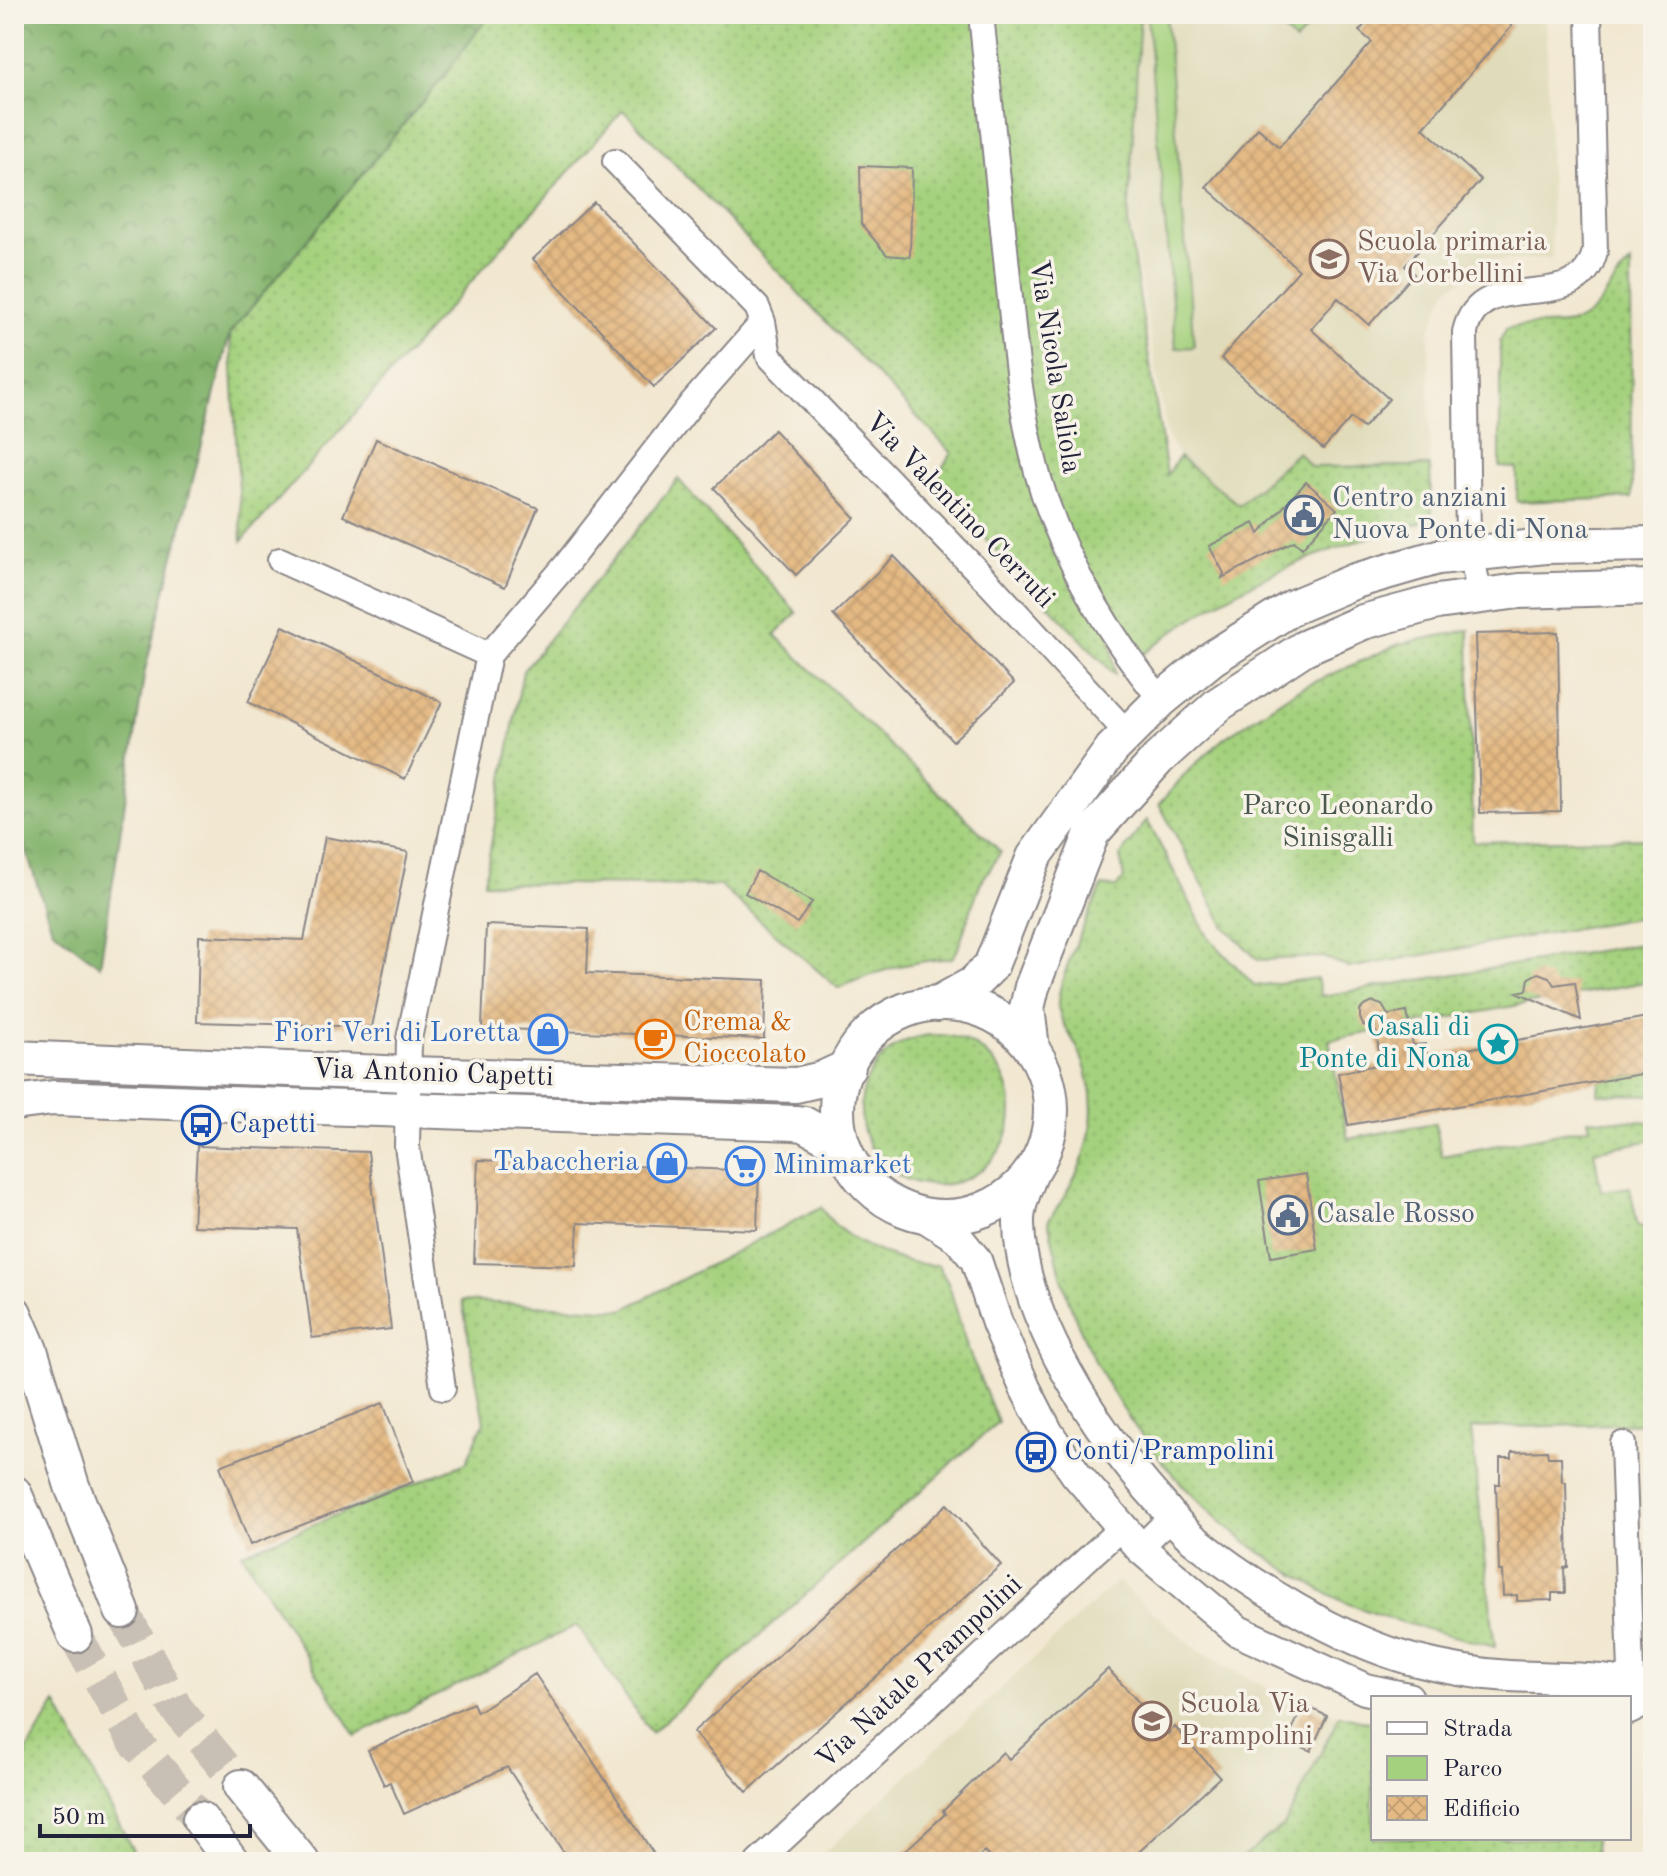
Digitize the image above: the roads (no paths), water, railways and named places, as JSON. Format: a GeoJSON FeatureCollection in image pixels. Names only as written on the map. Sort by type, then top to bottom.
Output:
{"type":"FeatureCollection","features":[{"type":"Feature","properties":{"kind":"main road"},"geometry":{"type":"LineString","coordinates":[[937,1004],[973,984],[991,966],[1034,857],[1112,749],[1161,700],[1211,659],[1293,607],[1355,581],[1438,557],[1542,546],[1653,544]]}},
{"type":"Feature","properties":{"kind":"main road"},"geometry":{"type":"LineString","coordinates":[[1032,1048],[1027,1008],[1032,987],[1092,833],[1158,759],[1219,704],[1304,648],[1363,622],[1437,602],[1519,591],[1653,587]]}},
{"type":"Feature","properties":{"kind":"main road"},"geometry":{"type":"LineString","coordinates":[[937,1004],[965,1005],[990,1012],[1010,1025],[1032,1048],[1045,1066],[1054,1094],[1054,1119],[1038,1160],[1019,1185],[991,1203],[959,1213],[922,1215],[889,1206],[850,1168],[840,1144],[835,1118],[838,1094],[848,1067],[867,1039],[890,1018],[914,1008],[937,1004]]}},
{"type":"Feature","properties":{"kind":"main road","name":"Via Antonio Capetti"},"geometry":{"type":"LineString","coordinates":[[14,1058],[796,1085],[822,1079],[848,1067]]}},
{"type":"Feature","properties":{"kind":"main road","name":"Via Antonio Capetti"},"geometry":{"type":"LineString","coordinates":[[14,1103],[53,1098],[795,1123],[804,1124],[840,1144]]}},
{"type":"Feature","properties":{"kind":"main road"},"geometry":{"type":"LineString","coordinates":[[14,1313],[30,1350],[72,1486],[122,1611]]}},
{"type":"Feature","properties":{"kind":"main road"},"geometry":{"type":"LineString","coordinates":[[14,1493],[75,1635]]}},
{"type":"Feature","properties":{"kind":"main road"},"geometry":{"type":"LineString","coordinates":[[241,1787],[302,1862]]}},
{"type":"Feature","properties":{"kind":"main road"},"geometry":{"type":"LineString","coordinates":[[200,1819],[232,1862]]}},
{"type":"Feature","properties":{"kind":"street","name":"Via Nicola Saliola"},"geometry":{"type":"LineString","coordinates":[[981,14],[1017,363],[1037,472],[1078,574],[1106,624],[1161,700]]}},
{"type":"Feature","properties":{"kind":"street"},"geometry":{"type":"LineString","coordinates":[[1480,596],[1468,539],[1465,332],[1467,322],[1481,303],[1493,297],[1563,287],[1581,278],[1593,260],[1589,14]]}},
{"type":"Feature","properties":{"kind":"street","name":"Via Valentino Cerruti"},"geometry":{"type":"LineString","coordinates":[[615,161],[757,307],[769,356],[987,581],[1128,734]]}},
{"type":"Feature","properties":{"kind":"street"},"geometry":{"type":"LineString","coordinates":[[407,1111],[409,1039],[489,655],[565,566],[691,404],[763,322]]}},
{"type":"Feature","properties":{"kind":"street"},"geometry":{"type":"LineString","coordinates":[[280,560],[489,655]]}},
{"type":"Feature","properties":{"kind":"street","name":"Via Antonio Capetti"},"geometry":{"type":"LineString","coordinates":[[407,1111],[407,1146],[443,1388]]}},
{"type":"Feature","properties":{"kind":"street"},"geometry":{"type":"LineString","coordinates":[[1038,1160],[1019,1213],[1026,1269],[1041,1318],[1063,1365],[1124,1461],[1189,1535],[1274,1596],[1361,1642],[1413,1660],[1460,1669],[1509,1676],[1585,1677],[1640,1697],[1623,1444]]}},
{"type":"Feature","properties":{"kind":"street"},"geometry":{"type":"LineString","coordinates":[[922,1215],[958,1238],[976,1260],[1008,1349],[1048,1433],[1076,1474],[1131,1537],[1238,1631],[1365,1689],[1398,1696]]}},
{"type":"Feature","properties":{"kind":"street","name":"Via Natale Prampolini"},"geometry":{"type":"LineString","coordinates":[[758,1862],[1131,1537],[1172,1516]]}},
{"type":"Feature","properties":{"kind":"tunnel"},"geometry":{"type":"LineString","coordinates":[[122,1611],[176,1708],[241,1787]]}},
{"type":"Feature","properties":{"kind":"tunnel"},"geometry":{"type":"LineString","coordinates":[[75,1635],[134,1740],[200,1819]]}},
{"type":"Feature","properties":{"kind":"place","name":"Scuola primaria Via Corbellini"},"geometry":{"type":"Point","coordinates":[1329,259]}},
{"type":"Feature","properties":{"kind":"place","name":"Centro anziani Nuova Ponte di Nona"},"geometry":{"type":"Point","coordinates":[1304,515]}},
{"type":"Feature","properties":{"kind":"place","name":"Fiori Veri di Loretta"},"geometry":{"type":"Point","coordinates":[548,1034]}},
{"type":"Feature","properties":{"kind":"place","name":"Crema & Cioccolato"},"geometry":{"type":"Point","coordinates":[655,1039]}},
{"type":"Feature","properties":{"kind":"place","name":"Casali di Ponte di Nona"},"geometry":{"type":"Point","coordinates":[1498,1044]}},
{"type":"Feature","properties":{"kind":"place","name":"Capetti"},"geometry":{"type":"Point","coordinates":[201,1125]}},
{"type":"Feature","properties":{"kind":"place","name":"Tabaccheria"},"geometry":{"type":"Point","coordinates":[667,1163]}},
{"type":"Feature","properties":{"kind":"place","name":"Minimarket"},"geometry":{"type":"Point","coordinates":[745,1166]}},
{"type":"Feature","properties":{"kind":"place","name":"Casale Rosso"},"geometry":{"type":"Point","coordinates":[1288,1215]}},
{"type":"Feature","properties":{"kind":"place","name":"Conti/Prampolini"},"geometry":{"type":"Point","coordinates":[1036,1452]}},
{"type":"Feature","properties":{"kind":"place","name":"Scuola Via Prampolini"},"geometry":{"type":"Point","coordinates":[1152,1721]}},
{"type":"Feature","properties":{"kind":"park label","name":"Parco Leonardo Sinisgalli"},"geometry":{"type":"Point","coordinates":[1338,823]}}]}
